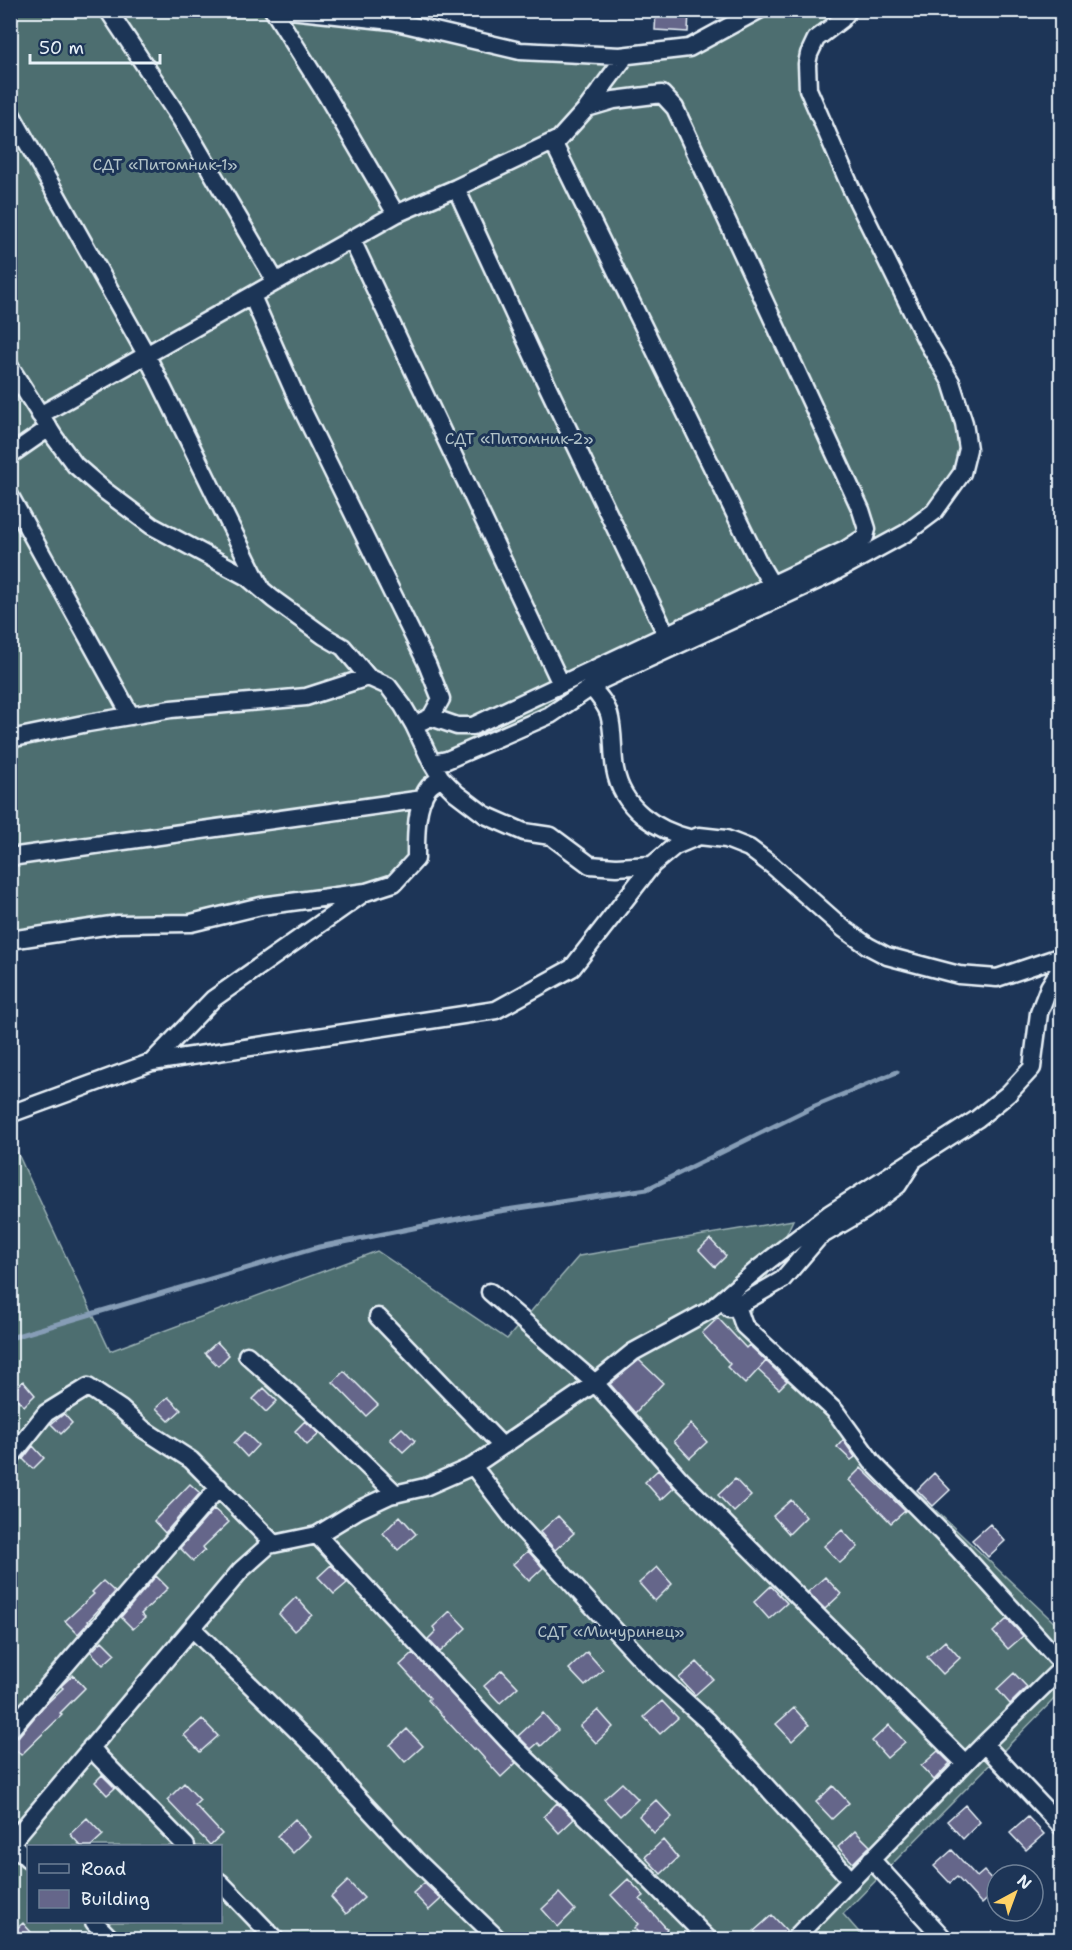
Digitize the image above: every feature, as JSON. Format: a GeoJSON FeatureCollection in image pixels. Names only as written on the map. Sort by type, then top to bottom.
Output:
{"type":"FeatureCollection","features":[{"type":"Feature","properties":{"kind":"street"},"geometry":{"type":"LineString","coordinates":[[108,10],[181,120],[276,282]]}},
{"type":"Feature","properties":{"kind":"street"},"geometry":{"type":"LineString","coordinates":[[273,10],[327,96],[396,214]]}},
{"type":"Feature","properties":{"kind":"street"},"geometry":{"type":"LineString","coordinates":[[290,10],[392,21],[520,51],[620,56],[689,48],[759,10]]}},
{"type":"Feature","properties":{"kind":"street"},"geometry":{"type":"LineString","coordinates":[[10,940],[118,924],[191,923],[261,906],[366,892],[394,883],[416,859],[416,827],[423,800],[436,771],[447,760],[550,715],[602,680],[829,575],[906,533],[934,512],[962,473],[968,449],[964,423],[951,382],[925,338],[851,188],[808,89],[807,64],[816,39],[841,20],[849,10]]}},
{"type":"Feature","properties":{"kind":"street"},"geometry":{"type":"LineString","coordinates":[[10,455],[45,422],[146,354],[396,214],[559,139],[587,108],[622,61],[620,56]]}},
{"type":"Feature","properties":{"kind":"street"},"geometry":{"type":"LineString","coordinates":[[431,717],[457,726],[473,726],[846,550],[866,537],[867,529],[861,510],[675,108],[662,94],[614,100],[587,108]]}},
{"type":"Feature","properties":{"kind":"street"},"geometry":{"type":"LineString","coordinates":[[10,112],[146,354],[262,590]]}},
{"type":"Feature","properties":{"kind":"street"},"geometry":{"type":"LineString","coordinates":[[553,142],[759,563],[772,585]]}},
{"type":"Feature","properties":{"kind":"street"},"geometry":{"type":"LineString","coordinates":[[456,188],[666,634]]}},
{"type":"Feature","properties":{"kind":"street"},"geometry":{"type":"LineString","coordinates":[[352,240],[561,684]]}},
{"type":"Feature","properties":{"kind":"street"},"geometry":{"type":"LineString","coordinates":[[252,296],[299,403],[427,664],[441,699],[431,717],[414,724]]}},
{"type":"Feature","properties":{"kind":"street"},"geometry":{"type":"LineString","coordinates":[[10,367],[75,465],[105,491],[152,526],[247,577],[324,636],[343,647],[368,677],[388,686],[414,724],[436,771],[456,794],[485,815],[524,832],[551,836],[590,865],[616,867],[652,865]]}},
{"type":"Feature","properties":{"kind":"street"},"geometry":{"type":"LineString","coordinates":[[10,495],[131,716]]}},
{"type":"Feature","properties":{"kind":"street"},"geometry":{"type":"LineString","coordinates":[[10,740],[171,709],[306,698],[368,677]]}},
{"type":"Feature","properties":{"kind":"street"},"geometry":{"type":"LineString","coordinates":[[591,687],[609,715],[615,770],[621,792],[635,810],[657,826],[673,834],[692,839]]}},
{"type":"Feature","properties":{"kind":"street"},"geometry":{"type":"LineString","coordinates":[[10,857],[423,800]]}},
{"type":"Feature","properties":{"kind":"street"},"geometry":{"type":"LineString","coordinates":[[10,1114],[152,1062],[496,1010],[572,968],[652,865],[675,846],[699,836],[726,839],[748,848],[773,866],[844,929],[867,946],[887,956],[958,975],[997,978],[1062,956]]}},
{"type":"Feature","properties":{"kind":"street"},"geometry":{"type":"LineString","coordinates":[[152,1062],[213,999],[366,892]]}},
{"type":"Feature","properties":{"kind":"street"},"geometry":{"type":"LineString","coordinates":[[27,1858],[11,1844],[241,1570],[269,1545],[317,1535],[358,1510],[396,1494],[425,1487],[473,1466],[595,1383],[633,1352],[710,1310],[759,1268],[829,1214],[977,1119],[1008,1094],[1032,1068],[1039,1013],[1049,987],[1062,966]]}},
{"type":"Feature","properties":{"kind":"street"},"geometry":{"type":"LineString","coordinates":[[710,1310],[737,1306],[782,1280],[819,1237],[865,1210],[898,1185],[915,1158]]}},
{"type":"Feature","properties":{"kind":"street"},"geometry":{"type":"LineString","coordinates":[[490,1292],[595,1383],[681,1480],[965,1763]]}},
{"type":"Feature","properties":{"kind":"street"},"geometry":{"type":"LineString","coordinates":[[737,1306],[744,1326],[835,1411],[872,1462],[958,1549],[1062,1664]]}},
{"type":"Feature","properties":{"kind":"street"},"geometry":{"type":"LineString","coordinates":[[378,1317],[502,1446]]}},
{"type":"Feature","properties":{"kind":"street"},"geometry":{"type":"LineString","coordinates":[[247,1355],[328,1428],[396,1494]]}},
{"type":"Feature","properties":{"kind":"street"},"geometry":{"type":"LineString","coordinates":[[10,1458],[46,1413],[88,1387],[122,1409],[143,1429],[191,1460],[274,1544]]}},
{"type":"Feature","properties":{"kind":"street"},"geometry":{"type":"LineString","coordinates":[[473,1466],[518,1526],[655,1674],[707,1721],[851,1880]]}},
{"type":"Feature","properties":{"kind":"street"},"geometry":{"type":"LineString","coordinates":[[10,1730],[219,1487]]}},
{"type":"Feature","properties":{"kind":"street"},"geometry":{"type":"LineString","coordinates":[[317,1535],[509,1743],[710,1940]]}},
{"type":"Feature","properties":{"kind":"street"},"geometry":{"type":"LineString","coordinates":[[192,1629],[324,1757],[348,1787],[415,1859],[499,1940]]}},
{"type":"Feature","properties":{"kind":"street"},"geometry":{"type":"LineString","coordinates":[[793,1940],[965,1763],[1062,1668]]}},
{"type":"Feature","properties":{"kind":"street"},"geometry":{"type":"LineString","coordinates":[[984,1744],[1062,1827]]}},
{"type":"Feature","properties":{"kind":"street"},"geometry":{"type":"LineString","coordinates":[[91,1747],[185,1845]]}},
{"type":"Feature","properties":{"kind":"street"},"geometry":{"type":"LineString","coordinates":[[871,1859],[945,1940]]}},
{"type":"Feature","properties":{"kind":"street"},"geometry":{"type":"LineString","coordinates":[[222,1884],[276,1940]]}},
{"type":"Feature","properties":{"kind":"street"},"geometry":{"type":"LineString","coordinates":[[95,1923],[112,1940]]}},
{"type":"Feature","properties":{"kind":"green space","name":"СДТ «Питомник-2»"},"geometry":{"type":"Polygon","coordinates":[[[11,11],[263,11],[395,25],[520,54],[618,58],[618,62],[587,105],[559,136],[454,186],[392,212],[46,407],[51,415],[400,216],[562,140],[595,102],[624,63],[630,59],[689,51],[767,11],[846,11],[815,35],[806,53],[803,67],[805,90],[844,178],[946,385],[962,429],[964,447],[961,467],[933,509],[902,532],[825,574],[600,679],[548,712],[450,756],[428,763],[432,773],[440,782],[429,800],[423,819],[421,860],[395,888],[363,896],[261,909],[187,927],[122,927],[11,945],[11,11]]]}},
{"type":"Feature","properties":{"kind":"green space","name":"СДТ «Мичуринец»"},"geometry":{"type":"Polygon","coordinates":[[[11,1139],[110,1351],[377,1251],[507,1339],[579,1256],[793,1220],[743,1328],[1061,1629],[1061,1692],[843,1914],[865,1939],[11,1940],[11,1139]]]}},
{"type":"Feature","properties":{"kind":"building"},"geometry":{"type":"Polygon","coordinates":[[[656,10],[689,10],[688,32],[655,30],[656,10]]]}},
{"type":"Feature","properties":{"kind":"building"},"geometry":{"type":"Polygon","coordinates":[[[710,1239],[726,1256],[715,1267],[699,1250],[710,1239]]]}},
{"type":"Feature","properties":{"kind":"building"},"geometry":{"type":"Polygon","coordinates":[[[718,1318],[746,1348],[749,1345],[766,1361],[745,1384],[727,1367],[730,1364],[702,1333],[718,1318]]]}},
{"type":"Feature","properties":{"kind":"building"},"geometry":{"type":"Polygon","coordinates":[[[217,1342],[229,1355],[218,1366],[205,1353],[217,1342]]]}},
{"type":"Feature","properties":{"kind":"building"},"geometry":{"type":"Polygon","coordinates":[[[639,1360],[663,1383],[635,1413],[610,1384],[639,1360]]]}},
{"type":"Feature","properties":{"kind":"building"},"geometry":{"type":"Polygon","coordinates":[[[766,1361],[787,1381],[779,1389],[758,1370],[766,1361]]]}},
{"type":"Feature","properties":{"kind":"building"},"geometry":{"type":"Polygon","coordinates":[[[344,1371],[378,1405],[366,1416],[333,1382],[344,1371]]]}},
{"type":"Feature","properties":{"kind":"building"},"geometry":{"type":"Polygon","coordinates":[[[23,1381],[35,1395],[24,1406],[11,1393],[23,1381]]]}},
{"type":"Feature","properties":{"kind":"building"},"geometry":{"type":"Polygon","coordinates":[[[264,1388],[277,1401],[266,1412],[253,1399],[264,1388]]]}},
{"type":"Feature","properties":{"kind":"building"},"geometry":{"type":"Polygon","coordinates":[[[168,1397],[181,1410],[169,1421],[156,1408],[168,1397]]]}},
{"type":"Feature","properties":{"kind":"building"},"geometry":{"type":"Polygon","coordinates":[[[64,1414],[72,1423],[61,1434],[51,1424],[64,1414]]]}},
{"type":"Feature","properties":{"kind":"building"},"geometry":{"type":"Polygon","coordinates":[[[305,1421],[319,1434],[307,1445],[295,1431],[305,1421]]]}},
{"type":"Feature","properties":{"kind":"building"},"geometry":{"type":"Polygon","coordinates":[[[691,1424],[707,1442],[690,1458],[674,1441],[691,1424]]]}},
{"type":"Feature","properties":{"kind":"building"},"geometry":{"type":"Polygon","coordinates":[[[402,1428],[415,1441],[403,1452],[390,1439],[402,1428]]]}},
{"type":"Feature","properties":{"kind":"building"},"geometry":{"type":"Polygon","coordinates":[[[245,1432],[258,1445],[247,1457],[234,1443],[245,1432]]]}},
{"type":"Feature","properties":{"kind":"building"},"geometry":{"type":"Polygon","coordinates":[[[843,1440],[855,1457],[851,1460],[837,1447],[843,1440]]]}},
{"type":"Feature","properties":{"kind":"building"},"geometry":{"type":"Polygon","coordinates":[[[33,1446],[44,1458],[33,1469],[23,1459],[33,1446]]]}},
{"type":"Feature","properties":{"kind":"building"},"geometry":{"type":"Polygon","coordinates":[[[861,1468],[905,1511],[891,1523],[849,1480],[861,1468]]]}},
{"type":"Feature","properties":{"kind":"building"},"geometry":{"type":"Polygon","coordinates":[[[658,1470],[674,1488],[661,1500],[645,1482],[658,1470]]]}},
{"type":"Feature","properties":{"kind":"building"},"geometry":{"type":"Polygon","coordinates":[[[934,1473],[950,1490],[933,1506],[917,1490],[934,1473]]]}},
{"type":"Feature","properties":{"kind":"building"},"geometry":{"type":"Polygon","coordinates":[[[735,1479],[751,1496],[734,1512],[718,1495],[735,1479]]]}},
{"type":"Feature","properties":{"kind":"building"},"geometry":{"type":"Polygon","coordinates":[[[190,1484],[200,1493],[165,1533],[154,1521],[190,1484]]]}},
{"type":"Feature","properties":{"kind":"building"},"geometry":{"type":"Polygon","coordinates":[[[791,1500],[806,1517],[789,1534],[773,1516],[791,1500]]]}},
{"type":"Feature","properties":{"kind":"building"},"geometry":{"type":"Polygon","coordinates":[[[214,1509],[229,1522],[203,1547],[205,1550],[193,1561],[180,1548],[214,1509]]]}},
{"type":"Feature","properties":{"kind":"building"},"geometry":{"type":"Polygon","coordinates":[[[400,1516],[416,1534],[398,1550],[383,1533],[400,1516]]]}},
{"type":"Feature","properties":{"kind":"building"},"geometry":{"type":"Polygon","coordinates":[[[558,1516],[574,1533],[555,1550],[540,1532],[558,1516]]]}},
{"type":"Feature","properties":{"kind":"building"},"geometry":{"type":"Polygon","coordinates":[[[990,1524],[1005,1541],[988,1557],[972,1540],[990,1524]]]}},
{"type":"Feature","properties":{"kind":"building"},"geometry":{"type":"Polygon","coordinates":[[[842,1530],[858,1547],[840,1563],[824,1546],[842,1530]]]}},
{"type":"Feature","properties":{"kind":"building"},"geometry":{"type":"Polygon","coordinates":[[[528,1551],[543,1568],[529,1581],[513,1564],[528,1551]]]}},
{"type":"Feature","properties":{"kind":"building"},"geometry":{"type":"Polygon","coordinates":[[[331,1565],[347,1583],[334,1594],[318,1577],[331,1565]]]}},
{"type":"Feature","properties":{"kind":"building"},"geometry":{"type":"Polygon","coordinates":[[[657,1567],[672,1584],[655,1601],[639,1583],[657,1567]]]}},
{"type":"Feature","properties":{"kind":"building"},"geometry":{"type":"Polygon","coordinates":[[[156,1576],[168,1588],[141,1614],[145,1618],[133,1629],[121,1617],[156,1576]]]}},
{"type":"Feature","properties":{"kind":"building"},"geometry":{"type":"Polygon","coordinates":[[[825,1577],[841,1594],[825,1609],[808,1592],[825,1577]]]}},
{"type":"Feature","properties":{"kind":"building"},"geometry":{"type":"Polygon","coordinates":[[[103,1581],[115,1592],[78,1634],[65,1621],[94,1594],[92,1592],[103,1581]]]}},
{"type":"Feature","properties":{"kind":"building"},"geometry":{"type":"Polygon","coordinates":[[[771,1586],[787,1603],[769,1619],[754,1602],[771,1586]]]}},
{"type":"Feature","properties":{"kind":"building"},"geometry":{"type":"Polygon","coordinates":[[[296,1597],[312,1615],[294,1631],[279,1614],[296,1597]]]}},
{"type":"Feature","properties":{"kind":"building"},"geometry":{"type":"Polygon","coordinates":[[[450,1611],[466,1628],[440,1652],[428,1639],[436,1631],[433,1627],[450,1611]]]}},
{"type":"Feature","properties":{"kind":"building"},"geometry":{"type":"Polygon","coordinates":[[[1007,1619],[1023,1636],[1008,1649],[993,1632],[1007,1619]]]}},
{"type":"Feature","properties":{"kind":"building"},"geometry":{"type":"Polygon","coordinates":[[[102,1641],[115,1654],[103,1665],[91,1652],[102,1641]]]}},
{"type":"Feature","properties":{"kind":"building"},"geometry":{"type":"Polygon","coordinates":[[[945,1641],[960,1658],[943,1674],[927,1657],[945,1641]]]}},
{"type":"Feature","properties":{"kind":"building"},"geometry":{"type":"Polygon","coordinates":[[[587,1652],[603,1670],[585,1686],[569,1669],[587,1652]]]}},
{"type":"Feature","properties":{"kind":"building"},"geometry":{"type":"Polygon","coordinates":[[[413,1653],[516,1763],[501,1777],[428,1700],[430,1698],[400,1665],[413,1653]]]}},
{"type":"Feature","properties":{"kind":"building"},"geometry":{"type":"Polygon","coordinates":[[[697,1662],[713,1679],[695,1695],[679,1678],[697,1662]]]}},
{"type":"Feature","properties":{"kind":"building"},"geometry":{"type":"Polygon","coordinates":[[[502,1670],[518,1687],[500,1703],[484,1686],[502,1670]]]}},
{"type":"Feature","properties":{"kind":"building"},"geometry":{"type":"Polygon","coordinates":[[[1014,1673],[1027,1687],[1010,1704],[997,1689],[1014,1673]]]}},
{"type":"Feature","properties":{"kind":"building"},"geometry":{"type":"Polygon","coordinates":[[[73,1675],[85,1688],[60,1713],[62,1715],[21,1755],[10,1744],[10,1740],[18,1737],[73,1675]]]}},
{"type":"Feature","properties":{"kind":"building"},"geometry":{"type":"Polygon","coordinates":[[[662,1701],[678,1718],[660,1734],[644,1717],[662,1701]]]}},
{"type":"Feature","properties":{"kind":"building"},"geometry":{"type":"Polygon","coordinates":[[[794,1708],[809,1725],[792,1741],[776,1724],[794,1708]]]}},
{"type":"Feature","properties":{"kind":"building"},"geometry":{"type":"Polygon","coordinates":[[[598,1710],[613,1727],[596,1743],[580,1726],[598,1710]]]}},
{"type":"Feature","properties":{"kind":"building"},"geometry":{"type":"Polygon","coordinates":[[[543,1713],[558,1730],[541,1746],[538,1743],[531,1749],[518,1736],[543,1713]]]}},
{"type":"Feature","properties":{"kind":"building"},"geometry":{"type":"Polygon","coordinates":[[[202,1719],[218,1736],[200,1752],[184,1735],[202,1719]]]}},
{"type":"Feature","properties":{"kind":"building"},"geometry":{"type":"Polygon","coordinates":[[[889,1725],[905,1742],[887,1758],[872,1741],[889,1725]]]}},
{"type":"Feature","properties":{"kind":"building"},"geometry":{"type":"Polygon","coordinates":[[[407,1729],[423,1746],[405,1762],[390,1745],[407,1729]]]}},
{"type":"Feature","properties":{"kind":"building"},"geometry":{"type":"Polygon","coordinates":[[[938,1751],[950,1763],[934,1780],[921,1766],[938,1751]]]}},
{"type":"Feature","properties":{"kind":"building"},"geometry":{"type":"Polygon","coordinates":[[[102,1775],[115,1788],[107,1795],[95,1782],[102,1775]]]}},
{"type":"Feature","properties":{"kind":"building"},"geometry":{"type":"Polygon","coordinates":[[[184,1783],[200,1800],[195,1805],[222,1834],[210,1845],[167,1800],[184,1783]]]}},
{"type":"Feature","properties":{"kind":"building"},"geometry":{"type":"Polygon","coordinates":[[[622,1783],[638,1799],[620,1816],[604,1799],[622,1783]]]}},
{"type":"Feature","properties":{"kind":"building"},"geometry":{"type":"Polygon","coordinates":[[[833,1786],[849,1803],[832,1819],[816,1802],[833,1786]]]}},
{"type":"Feature","properties":{"kind":"building"},"geometry":{"type":"Polygon","coordinates":[[[656,1800],[672,1817],[654,1833],[639,1816],[656,1800]]]}},
{"type":"Feature","properties":{"kind":"building"},"geometry":{"type":"Polygon","coordinates":[[[557,1803],[574,1819],[559,1833],[544,1816],[557,1803]]]}},
{"type":"Feature","properties":{"kind":"building"},"geometry":{"type":"Polygon","coordinates":[[[965,1805],[980,1822],[963,1839],[947,1821],[965,1805]]]}},
{"type":"Feature","properties":{"kind":"building"},"geometry":{"type":"Polygon","coordinates":[[[1028,1817],[1044,1834],[1026,1850],[1010,1833],[1028,1817]]]}},
{"type":"Feature","properties":{"kind":"building"},"geometry":{"type":"Polygon","coordinates":[[[87,1818],[103,1835],[92,1845],[80,1845],[70,1834],[87,1818]]]}},
{"type":"Feature","properties":{"kind":"building"},"geometry":{"type":"Polygon","coordinates":[[[295,1819],[310,1837],[293,1853],[277,1836],[295,1819]]]}},
{"type":"Feature","properties":{"kind":"building"},"geometry":{"type":"Polygon","coordinates":[[[855,1831],[870,1846],[853,1863],[838,1847],[855,1831]]]}},
{"type":"Feature","properties":{"kind":"building"},"geometry":{"type":"Polygon","coordinates":[[[663,1840],[678,1858],[661,1874],[645,1857],[663,1840]]]}},
{"type":"Feature","properties":{"kind":"building"},"geometry":{"type":"Polygon","coordinates":[[[952,1850],[977,1877],[984,1871],[985,1901],[982,1904],[957,1877],[950,1883],[934,1866],[952,1850]]]}},
{"type":"Feature","properties":{"kind":"building"},"geometry":{"type":"Polygon","coordinates":[[[628,1879],[644,1896],[640,1899],[667,1929],[656,1940],[645,1940],[634,1928],[638,1924],[611,1895],[628,1879]]]}},
{"type":"Feature","properties":{"kind":"building"},"geometry":{"type":"Polygon","coordinates":[[[348,1881],[364,1898],[346,1914],[331,1897],[348,1881]]]}},
{"type":"Feature","properties":{"kind":"building"},"geometry":{"type":"Polygon","coordinates":[[[424,1883],[441,1899],[429,1910],[413,1893],[424,1883]]]}},
{"type":"Feature","properties":{"kind":"building"},"geometry":{"type":"Polygon","coordinates":[[[559,1893],[575,1910],[558,1927],[542,1909],[559,1893]]]}},
{"type":"Feature","properties":{"kind":"building"},"geometry":{"type":"Polygon","coordinates":[[[772,1915],[787,1931],[779,1940],[762,1940],[754,1931],[772,1915]]]}},
{"type":"Feature","properties":{"kind":"building"},"geometry":{"type":"Polygon","coordinates":[[[23,1923],[38,1940],[10,1940],[10,1934],[23,1923]]]}},
{"type":"Feature","properties":{"kind":"waterway"},"geometry":{"type":"LineString","coordinates":[[10,1338],[319,1247],[493,1212],[647,1189],[815,1106],[897,1072]]}},
{"type":"Feature","properties":{"kind":"park label","name":"СДТ «Питомник-1»"},"geometry":{"type":"Point","coordinates":[165,164]}}]}
